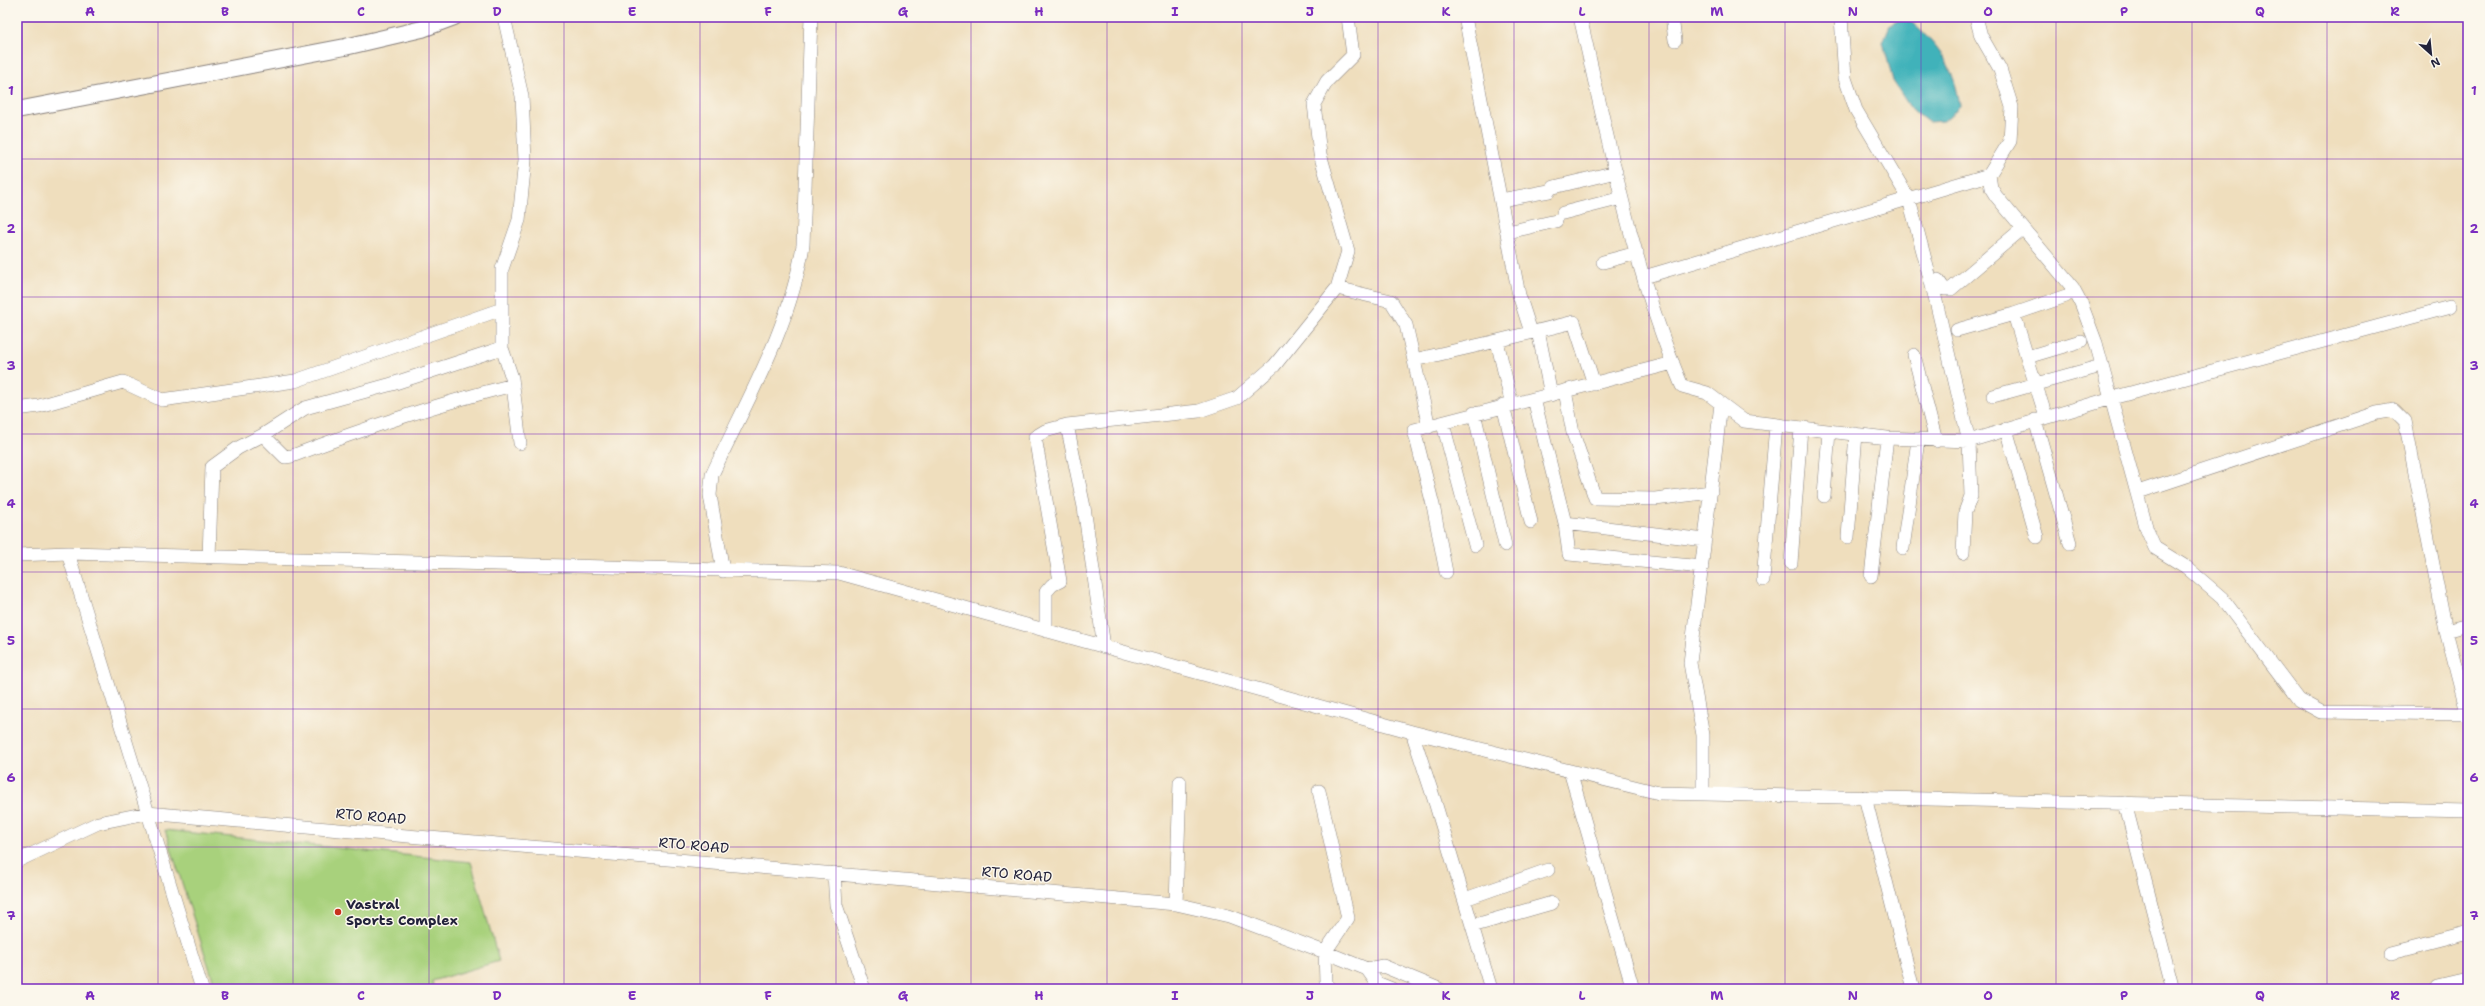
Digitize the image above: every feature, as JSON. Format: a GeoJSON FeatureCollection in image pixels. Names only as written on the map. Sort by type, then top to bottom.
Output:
{"type":"FeatureCollection","features":[{"type":"Feature","properties":{"kind":"main road"},"geometry":{"type":"LineString","coordinates":[[17,110],[345,48],[422,29],[454,17]]}},
{"type":"Feature","properties":{"kind":"street"},"geometry":{"type":"LineString","coordinates":[[504,17],[522,96],[525,160],[519,220],[502,269],[502,348],[513,385],[520,443]]}},
{"type":"Feature","properties":{"kind":"street"},"geometry":{"type":"LineString","coordinates":[[723,571],[710,495],[712,475],[773,344],[799,273],[803,245],[811,17]]}},
{"type":"Feature","properties":{"kind":"street"},"geometry":{"type":"LineString","coordinates":[[1046,631],[1046,592],[1052,585],[1060,581],[1035,437],[1046,431],[1067,425],[1199,411],[1237,398],[1274,366],[1337,288],[1348,251],[1320,154],[1314,104],[1327,81],[1353,55],[1348,17]]}},
{"type":"Feature","properties":{"kind":"street"},"geometry":{"type":"LineString","coordinates":[[1466,17],[1519,295],[1534,332],[1551,395]]}},
{"type":"Feature","properties":{"kind":"street"},"geometry":{"type":"LineString","coordinates":[[1580,17],[1622,198],[1637,253],[1682,386],[1707,393],[1744,421],[1887,438],[1936,441],[1969,441],[2041,418],[2112,398],[2450,307]]}},
{"type":"Feature","properties":{"kind":"street"},"geometry":{"type":"LineString","coordinates":[[1672,17],[1675,40]]}},
{"type":"Feature","properties":{"kind":"street"},"geometry":{"type":"LineString","coordinates":[[1841,17],[1845,78],[1856,110],[1909,199],[1935,297],[1969,441],[1971,496],[1965,512],[1963,553]]}},
{"type":"Feature","properties":{"kind":"street"},"geometry":{"type":"LineString","coordinates":[[1644,277],[1989,175],[2010,141],[2012,107],[2000,69],[1981,36],[1976,17]]}},
{"type":"Feature","properties":{"kind":"street"},"geometry":{"type":"LineString","coordinates":[[1501,200],[1616,172]]}},
{"type":"Feature","properties":{"kind":"street"},"geometry":{"type":"LineString","coordinates":[[1989,175],[1993,192],[2073,288],[2081,303],[2096,343],[2138,492],[2147,530],[2155,548],[2186,567],[2222,598],[2299,700],[2321,712],[2468,715],[2446,631],[2406,421],[2394,410],[2370,416],[2138,492]]}},
{"type":"Feature","properties":{"kind":"street"},"geometry":{"type":"LineString","coordinates":[[1508,232],[1622,198]]}},
{"type":"Feature","properties":{"kind":"street"},"geometry":{"type":"LineString","coordinates":[[1938,280],[1944,289],[1951,289],[2023,228]]}},
{"type":"Feature","properties":{"kind":"street"},"geometry":{"type":"LineString","coordinates":[[1603,262],[1637,253]]}},
{"type":"Feature","properties":{"kind":"street"},"geometry":{"type":"LineString","coordinates":[[1337,288],[1391,301],[1406,325],[1429,427]]}},
{"type":"Feature","properties":{"kind":"street"},"geometry":{"type":"LineString","coordinates":[[1957,330],[2014,314],[2066,296]]}},
{"type":"Feature","properties":{"kind":"street"},"geometry":{"type":"LineString","coordinates":[[17,409],[39,406],[123,382],[162,400],[295,381],[502,309]]}},
{"type":"Feature","properties":{"kind":"street"},"geometry":{"type":"LineString","coordinates":[[2014,314],[2036,384],[2041,418],[2070,543]]}},
{"type":"Feature","properties":{"kind":"street"},"geometry":{"type":"LineString","coordinates":[[1414,360],[1574,322],[1594,384]]}},
{"type":"Feature","properties":{"kind":"street"},"geometry":{"type":"LineString","coordinates":[[1498,341],[1507,405],[1531,522]]}},
{"type":"Feature","properties":{"kind":"street"},"geometry":{"type":"LineString","coordinates":[[2027,357],[2081,341]]}},
{"type":"Feature","properties":{"kind":"street"},"geometry":{"type":"LineString","coordinates":[[210,558],[212,467],[238,448],[263,436],[306,408],[392,384],[502,348]]}},
{"type":"Feature","properties":{"kind":"street"},"geometry":{"type":"LineString","coordinates":[[1914,355],[1936,441]]}},
{"type":"Feature","properties":{"kind":"street"},"geometry":{"type":"LineString","coordinates":[[1446,572],[1433,505],[1414,430],[1443,424],[1474,413],[1551,395],[1673,363]]}},
{"type":"Feature","properties":{"kind":"street"},"geometry":{"type":"LineString","coordinates":[[1993,396],[2094,368]]}},
{"type":"Feature","properties":{"kind":"street"},"geometry":{"type":"LineString","coordinates":[[263,436],[285,457],[292,456],[378,423],[450,400],[513,385]]}},
{"type":"Feature","properties":{"kind":"street"},"geometry":{"type":"LineString","coordinates":[[1565,391],[1574,432],[1595,498],[1655,499],[1711,492]]}},
{"type":"Feature","properties":{"kind":"street"},"geometry":{"type":"LineString","coordinates":[[1534,399],[1565,522],[1569,554],[1702,567]]}},
{"type":"Feature","properties":{"kind":"street"},"geometry":{"type":"LineString","coordinates":[[1703,794],[1703,735],[1690,663],[1721,404]]}},
{"type":"Feature","properties":{"kind":"street"},"geometry":{"type":"LineString","coordinates":[[1474,413],[1505,545]]}},
{"type":"Feature","properties":{"kind":"street"},"geometry":{"type":"LineString","coordinates":[[1443,424],[1475,545]]}},
{"type":"Feature","properties":{"kind":"street"},"geometry":{"type":"LineString","coordinates":[[1067,425],[1084,507],[1104,647]]}},
{"type":"Feature","properties":{"kind":"street"},"geometry":{"type":"LineString","coordinates":[[1763,580],[1776,425]]}},
{"type":"Feature","properties":{"kind":"street"},"geometry":{"type":"LineString","coordinates":[[1791,563],[1801,428]]}},
{"type":"Feature","properties":{"kind":"street"},"geometry":{"type":"LineString","coordinates":[[2006,429],[2037,537]]}},
{"type":"Feature","properties":{"kind":"street"},"geometry":{"type":"LineString","coordinates":[[1824,496],[1829,432]]}},
{"type":"Feature","properties":{"kind":"street"},"geometry":{"type":"LineString","coordinates":[[1848,537],[1856,434]]}},
{"type":"Feature","properties":{"kind":"street"},"geometry":{"type":"LineString","coordinates":[[1871,576],[1887,438]]}},
{"type":"Feature","properties":{"kind":"street"},"geometry":{"type":"LineString","coordinates":[[1903,548],[1918,440]]}},
{"type":"Feature","properties":{"kind":"street"},"geometry":{"type":"LineString","coordinates":[[1565,522],[1705,540]]}},
{"type":"Feature","properties":{"kind":"street"},"geometry":{"type":"LineString","coordinates":[[68,553],[202,989]]}},
{"type":"Feature","properties":{"kind":"street"},"geometry":{"type":"LineString","coordinates":[[17,555],[68,553],[210,558],[839,573],[1412,732],[1659,793],[2125,802],[2468,811]]}},
{"type":"Feature","properties":{"kind":"street"},"geometry":{"type":"LineString","coordinates":[[2446,631],[2468,625]]}},
{"type":"Feature","properties":{"kind":"street"},"geometry":{"type":"LineString","coordinates":[[1412,732],[1491,989]]}},
{"type":"Feature","properties":{"kind":"street"},"geometry":{"type":"LineString","coordinates":[[1570,771],[1633,989]]}},
{"type":"Feature","properties":{"kind":"street"},"geometry":{"type":"LineString","coordinates":[[1176,904],[1180,782]]}},
{"type":"Feature","properties":{"kind":"street"},"geometry":{"type":"LineString","coordinates":[[1319,791],[1348,918],[1325,952],[1326,982],[1329,989]]}},
{"type":"Feature","properties":{"kind":"street"},"geometry":{"type":"LineString","coordinates":[[1865,797],[1913,989]]}},
{"type":"Feature","properties":{"kind":"street"},"geometry":{"type":"LineString","coordinates":[[2125,802],[2173,989]]}},
{"type":"Feature","properties":{"kind":"street","name":"RTO ROAD"},"geometry":{"type":"LineString","coordinates":[[17,861],[98,823],[147,812],[1176,904],[1229,916],[1325,952],[1367,969],[1377,983],[1392,989]]}},
{"type":"Feature","properties":{"kind":"street"},"geometry":{"type":"LineString","coordinates":[[1464,899],[1548,870]]}},
{"type":"Feature","properties":{"kind":"street"},"geometry":{"type":"LineString","coordinates":[[834,874],[836,905],[864,989]]}},
{"type":"Feature","properties":{"kind":"street"},"geometry":{"type":"LineString","coordinates":[[1472,926],[1552,903]]}},
{"type":"Feature","properties":{"kind":"street"},"geometry":{"type":"LineString","coordinates":[[2391,953],[2468,933]]}},
{"type":"Feature","properties":{"kind":"street","name":"RTO ROAD"},"geometry":{"type":"LineString","coordinates":[[1367,969],[1383,966],[1439,989]]}},
{"type":"Feature","properties":{"kind":"street"},"geometry":{"type":"LineString","coordinates":[[2438,987],[2468,980]]}},
{"type":"Feature","properties":{"kind":"green space","name":"Vastral Sports Complex"},"geometry":{"type":"Polygon","coordinates":[[[165,830],[471,862],[499,961],[432,981],[434,989],[216,989],[165,830]]]}},
{"type":"Feature","properties":{"kind":"water"},"geometry":{"type":"Polygon","coordinates":[[[1905,17],[1935,46],[1953,78],[1960,106],[1944,121],[1928,122],[1911,109],[1893,81],[1883,42],[1890,25],[1905,17]]]}},
{"type":"Feature","properties":{"kind":"place","name":"Vastral Sports Complex"},"geometry":{"type":"Point","coordinates":[338,912]}}]}
